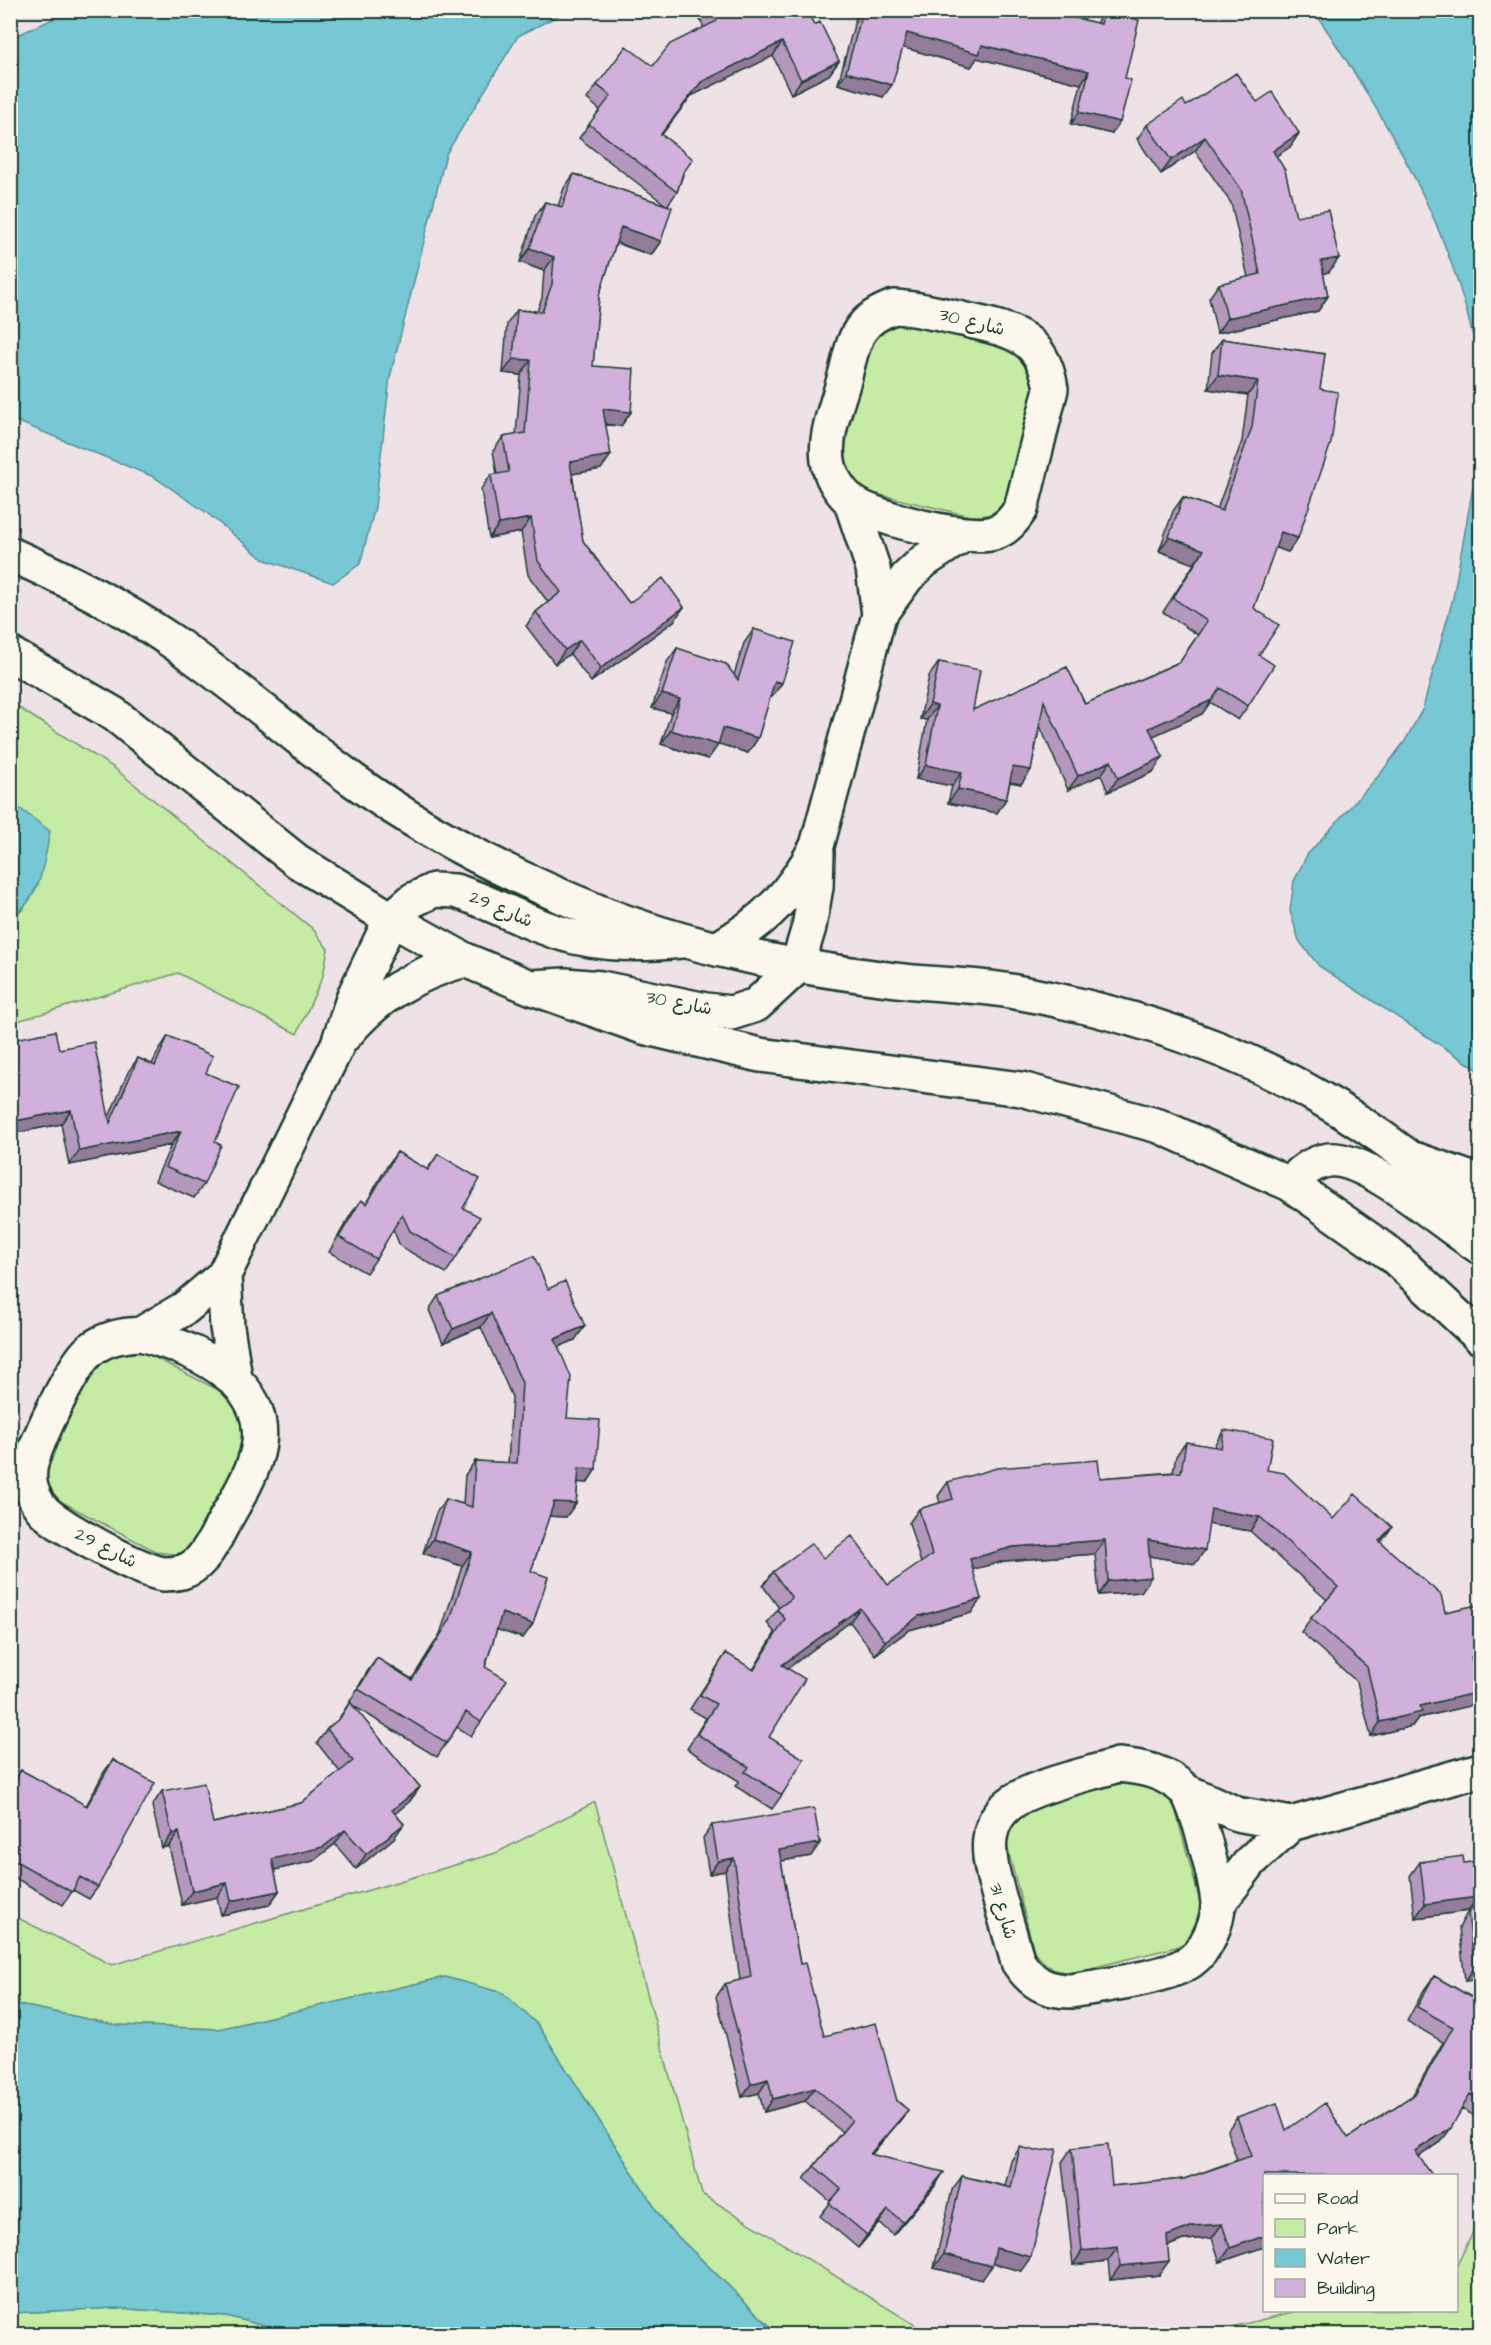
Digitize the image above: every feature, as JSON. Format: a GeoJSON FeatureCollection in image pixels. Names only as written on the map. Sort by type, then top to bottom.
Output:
{"type":"FeatureCollection","features":[{"type":"Feature","properties":{"kind":"street","name":"شارع 30"},"geometry":{"type":"LineString","coordinates":[[894,307],[913,308],[1008,330],[1025,339],[1040,353],[1048,370],[1051,389],[1021,509],[1011,523],[997,532],[980,536],[963,535],[870,513],[851,502],[837,485],[828,465],[827,443],[854,342],[863,325],[877,313],[894,307]]}},
{"type":"Feature","properties":{"kind":"street","name":"شارع 30"},"geometry":{"type":"LineString","coordinates":[[851,502],[873,568],[879,615]]}},
{"type":"Feature","properties":{"kind":"street","name":"شارع 30"},"geometry":{"type":"LineString","coordinates":[[717,949],[749,930],[777,906],[800,878],[817,846],[879,615],[907,577],[924,561],[963,535]]}},
{"type":"Feature","properties":{"kind":"street"},"geometry":{"type":"LineString","coordinates":[[10,554],[64,578],[169,639],[354,781],[431,830],[522,878],[595,910],[681,941],[797,967],[898,981],[1007,990],[1116,1013],[1221,1049],[1320,1098],[1413,1159],[1480,1214]]}},
{"type":"Feature","properties":{"kind":"street"},"geometry":{"type":"LineString","coordinates":[[10,654],[114,714],[297,861],[391,919],[465,960],[530,987],[643,1027],[760,1055],[1021,1089],[1159,1126],[1290,1184],[1393,1256],[1480,1337]]}},
{"type":"Feature","properties":{"kind":"street","name":"شارع 30"},"geometry":{"type":"LineString","coordinates":[[530,987],[565,985],[601,988],[706,1010],[731,1012],[756,1005],[797,967],[809,927],[816,887],[817,846]]}},
{"type":"Feature","properties":{"kind":"street","name":"شارع 29"},"geometry":{"type":"LineString","coordinates":[[141,1334],[159,1339],[236,1378],[250,1396],[258,1417],[261,1440],[255,1462],[201,1561],[183,1572],[163,1574],[144,1568],[59,1524],[43,1510],[32,1492],[30,1470],[35,1450],[76,1365],[89,1350],[104,1341],[141,1334],[185,1308],[224,1275],[338,1044],[354,996],[391,919],[413,900],[434,891],[455,891],[574,938],[634,944],[681,941]]}},
{"type":"Feature","properties":{"kind":"street","name":"شارع 29"},"geometry":{"type":"LineString","coordinates":[[338,1044],[358,1019],[381,998],[435,968],[465,960]]}},
{"type":"Feature","properties":{"kind":"street"},"geometry":{"type":"LineString","coordinates":[[1413,1159],[1480,1182]]}},
{"type":"Feature","properties":{"kind":"street"},"geometry":{"type":"LineString","coordinates":[[1290,1184],[1313,1165],[1328,1160],[1343,1161],[1379,1177],[1480,1247]]}},
{"type":"Feature","properties":{"kind":"street","name":"شارع 29"},"geometry":{"type":"LineString","coordinates":[[224,1275],[227,1327],[236,1378]]}},
{"type":"Feature","properties":{"kind":"street","name":"شارع 31"},"geometry":{"type":"LineString","coordinates":[[1186,1791],[1198,1815],[1218,1904],[1214,1924],[1206,1943],[1192,1960],[1174,1970],[1071,1991],[1056,1991],[1040,1986],[1027,1975],[1018,1962],[988,1859],[988,1839],[995,1821],[1007,1807],[1022,1796],[1118,1765],[1143,1767],[1166,1777],[1186,1791],[1237,1814],[1291,1824],[1480,1770]]}},
{"type":"Feature","properties":{"kind":"street","name":"شارع 31"},"geometry":{"type":"LineString","coordinates":[[1218,1904],[1251,1861],[1291,1824]]}},
{"type":"Feature","properties":{"kind":"green space"},"geometry":{"type":"Polygon","coordinates":[[[892,323],[908,324],[1010,349],[1028,364],[1033,374],[1035,387],[1009,496],[993,513],[970,516],[864,491],[844,469],[842,454],[868,342],[892,323]]]}},
{"type":"Feature","properties":{"kind":"green space"},"geometry":{"type":"Polygon","coordinates":[[[11,703],[113,767],[313,929],[328,949],[323,976],[297,1034],[178,973],[11,1023],[11,917],[24,909],[18,806],[11,802],[11,703]]]}},
{"type":"Feature","properties":{"kind":"green space"},"geometry":{"type":"Polygon","coordinates":[[[109,1350],[140,1350],[238,1400],[250,1441],[198,1544],[182,1552],[167,1554],[155,1551],[62,1502],[48,1484],[46,1459],[98,1360],[109,1350]]]}},
{"type":"Feature","properties":{"kind":"green space"},"geometry":{"type":"Polygon","coordinates":[[[1136,1779],[1151,1781],[1173,1801],[1203,1913],[1191,1940],[1176,1947],[1075,1972],[1056,1970],[1047,1965],[1034,1951],[1006,1842],[1008,1827],[1031,1806],[1136,1779]]]}},
{"type":"Feature","properties":{"kind":"green space"},"geometry":{"type":"Polygon","coordinates":[[[595,1802],[702,2194],[930,2334],[778,2334],[666,2225],[538,2025],[445,1977],[219,2029],[116,2025],[11,2003],[10,1914],[112,1965],[496,1853],[595,1802]]]}},
{"type":"Feature","properties":{"kind":"green space"},"geometry":{"type":"Polygon","coordinates":[[[1480,2218],[1480,2334],[1202,2334],[1294,2312],[1458,2312],[1458,2263],[1480,2218]]]}},
{"type":"Feature","properties":{"kind":"green space"},"geometry":{"type":"Polygon","coordinates":[[[115,2308],[226,2316],[296,2334],[11,2334],[11,2313],[115,2308]]]}},
{"type":"Feature","properties":{"kind":"water"},"geometry":{"type":"Polygon","coordinates":[[[73,10],[567,11],[518,36],[446,154],[390,377],[375,507],[360,564],[333,583],[263,559],[207,513],[154,477],[11,419],[11,38],[73,10]]]}},
{"type":"Feature","properties":{"kind":"water"},"geometry":{"type":"Polygon","coordinates":[[[1314,11],[1480,11],[1480,371],[1455,273],[1417,182],[1369,96],[1314,11]]]}},
{"type":"Feature","properties":{"kind":"water"},"geometry":{"type":"Polygon","coordinates":[[[1480,448],[1480,1071],[1319,966],[1299,941],[1290,911],[1294,881],[1307,855],[1381,773],[1405,741],[1423,708],[1453,598],[1480,448]]]}},
{"type":"Feature","properties":{"kind":"water"},"geometry":{"type":"Polygon","coordinates":[[[11,802],[50,831],[40,880],[29,901],[11,917],[11,802]]]}},
{"type":"Feature","properties":{"kind":"water"},"geometry":{"type":"Polygon","coordinates":[[[445,1977],[503,1993],[538,2025],[666,2225],[778,2334],[296,2334],[226,2316],[115,2308],[11,2313],[11,2003],[116,2025],[219,2029],[445,1977]]]}},
{"type":"Feature","properties":{"kind":"building"},"geometry":{"type":"Polygon","coordinates":[[[712,10],[807,10],[814,25],[820,22],[839,61],[801,80],[782,42],[701,82],[661,134],[693,159],[683,173],[677,192],[589,124],[611,96],[597,85],[626,46],[653,66],[670,44],[717,21],[712,10]]]}},
{"type":"Feature","properties":{"kind":"building"},"geometry":{"type":"Polygon","coordinates":[[[863,10],[1042,10],[1101,24],[1104,11],[1139,20],[1125,78],[1131,80],[1120,122],[1079,112],[1089,71],[982,45],[979,54],[907,33],[892,85],[846,72],[863,10]]]}},
{"type":"Feature","properties":{"kind":"building"},"geometry":{"type":"Polygon","coordinates":[[[1236,73],[1257,102],[1272,92],[1299,133],[1273,151],[1285,170],[1296,216],[1328,210],[1339,258],[1321,261],[1328,296],[1227,318],[1219,284],[1260,274],[1241,189],[1205,137],[1171,160],[1147,125],[1183,100],[1186,106],[1236,73]]]}},
{"type":"Feature","properties":{"kind":"building"},"geometry":{"type":"Polygon","coordinates":[[[574,174],[672,207],[661,241],[621,227],[599,296],[593,366],[634,369],[631,412],[603,409],[611,455],[570,462],[583,541],[629,603],[663,578],[684,607],[601,668],[580,640],[565,650],[536,612],[561,592],[538,561],[531,518],[499,524],[491,475],[509,472],[503,437],[525,433],[531,360],[513,359],[517,310],[542,312],[552,284],[554,257],[530,248],[545,202],[562,207],[574,174]]]}},
{"type":"Feature","properties":{"kind":"building"},"geometry":{"type":"Polygon","coordinates":[[[1222,339],[1325,354],[1320,389],[1338,392],[1331,443],[1298,538],[1281,532],[1254,608],[1279,625],[1259,655],[1274,665],[1248,706],[1220,688],[1212,700],[1149,728],[1163,757],[1118,778],[1111,761],[1078,776],[1044,701],[1031,770],[1013,767],[1006,799],[958,789],[962,772],[926,765],[937,706],[930,704],[939,662],[980,670],[973,710],[1067,667],[1085,704],[1180,662],[1207,621],[1173,598],[1204,550],[1169,537],[1183,497],[1222,511],[1252,427],[1258,381],[1218,375],[1222,339]]]}},
{"type":"Feature","properties":{"kind":"building"},"geometry":{"type":"Polygon","coordinates":[[[754,629],[795,642],[782,683],[775,681],[758,738],[723,728],[718,745],[671,730],[680,699],[662,694],[677,648],[726,664],[738,680],[754,629]]]}},
{"type":"Feature","properties":{"kind":"building"},"geometry":{"type":"Polygon","coordinates":[[[55,1031],[59,1049],[94,1042],[110,1123],[138,1058],[155,1066],[168,1036],[213,1056],[206,1073],[239,1087],[215,1142],[221,1145],[204,1184],[165,1167],[181,1131],[79,1151],[71,1110],[10,1122],[10,1073],[13,1073],[10,1060],[10,1040],[55,1031]]]}},
{"type":"Feature","properties":{"kind":"building"},"geometry":{"type":"Polygon","coordinates":[[[397,1152],[428,1170],[438,1154],[480,1179],[463,1208],[480,1217],[456,1258],[410,1231],[402,1214],[376,1259],[339,1237],[361,1200],[367,1204],[397,1152]]]}},
{"type":"Feature","properties":{"kind":"building"},"geometry":{"type":"Polygon","coordinates":[[[534,1256],[548,1289],[565,1281],[585,1326],[555,1339],[571,1377],[567,1418],[600,1420],[596,1469],[579,1468],[576,1503],[554,1502],[531,1571],[548,1577],[533,1624],[502,1613],[485,1667],[507,1680],[481,1722],[466,1712],[447,1743],[358,1689],[377,1658],[412,1680],[450,1620],[472,1552],[433,1539],[446,1499],[472,1507],[475,1461],[517,1463],[522,1383],[491,1313],[453,1329],[438,1296],[534,1256]]]}},
{"type":"Feature","properties":{"kind":"building"},"geometry":{"type":"Polygon","coordinates":[[[1224,1430],[1273,1438],[1267,1470],[1284,1473],[1333,1519],[1355,1494],[1392,1527],[1379,1541],[1441,1595],[1445,1612],[1477,1605],[1480,1619],[1480,1655],[1471,1657],[1479,1692],[1420,1706],[1422,1712],[1380,1722],[1367,1667],[1311,1618],[1338,1587],[1260,1517],[1211,1509],[1205,1550],[1148,1540],[1151,1577],[1108,1581],[1105,1540],[1013,1547],[970,1559],[981,1599],[919,1616],[885,1641],[860,1608],[782,1665],[805,1679],[769,1737],[804,1759],[782,1795],[745,1772],[749,1767],[697,1734],[716,1704],[700,1695],[726,1653],[754,1670],[785,1619],[777,1609],[792,1598],[773,1572],[812,1543],[823,1558],[852,1536],[888,1585],[932,1555],[919,1509],[953,1499],[948,1482],[997,1468],[1098,1460],[1100,1478],[1181,1472],[1186,1442],[1221,1448],[1224,1430]]]}},
{"type":"Feature","properties":{"kind":"building"},"geometry":{"type":"Polygon","coordinates":[[[350,1702],[420,1787],[392,1810],[404,1824],[366,1854],[345,1830],[323,1847],[272,1859],[279,1891],[231,1901],[227,1883],[192,1891],[179,1832],[172,1834],[162,1791],[204,1783],[213,1823],[301,1803],[353,1761],[327,1729],[340,1718],[350,1702]]]}},
{"type":"Feature","properties":{"kind":"building"},"geometry":{"type":"Polygon","coordinates":[[[113,1760],[155,1783],[98,1887],[80,1877],[72,1892],[10,1858],[10,1776],[16,1779],[21,1770],[87,1806],[113,1760]]]}},
{"type":"Feature","properties":{"kind":"building"},"geometry":{"type":"Polygon","coordinates":[[[814,1808],[820,1843],[779,1850],[800,1964],[805,1963],[824,2036],[876,2023],[897,2101],[908,2110],[870,2154],[944,2172],[903,2222],[888,2210],[867,2235],[829,2203],[841,2189],[814,2166],[852,2120],[815,2088],[773,2099],[768,2079],[751,2084],[725,1984],[751,1977],[734,1858],[718,1861],[712,1825],[814,1808]]]}},
{"type":"Feature","properties":{"kind":"building"},"geometry":{"type":"Polygon","coordinates":[[[1463,1856],[1464,1863],[1480,1861],[1480,1966],[1475,1967],[1468,1914],[1478,1897],[1425,1904],[1420,1862],[1463,1856]]]}},
{"type":"Feature","properties":{"kind":"building"},"geometry":{"type":"Polygon","coordinates":[[[1434,1976],[1480,2002],[1480,2099],[1470,2094],[1451,2128],[1415,2151],[1431,2174],[1263,2174],[1263,2236],[1230,2248],[1222,2224],[1193,2226],[1167,2236],[1169,2261],[1120,2266],[1118,2247],[1082,2251],[1072,2148],[1108,2144],[1112,2186],[1184,2179],[1251,2156],[1237,2117],[1277,2103],[1286,2130],[1325,2103],[1348,2138],[1415,2094],[1453,2027],[1417,2007],[1434,1976]]]}},
{"type":"Feature","properties":{"kind":"building"},"geometry":{"type":"Polygon","coordinates":[[[1020,2147],[1036,2151],[1057,2149],[1031,2257],[996,2248],[992,2266],[944,2254],[962,2176],[1011,2188],[1020,2147]]]}}]}
